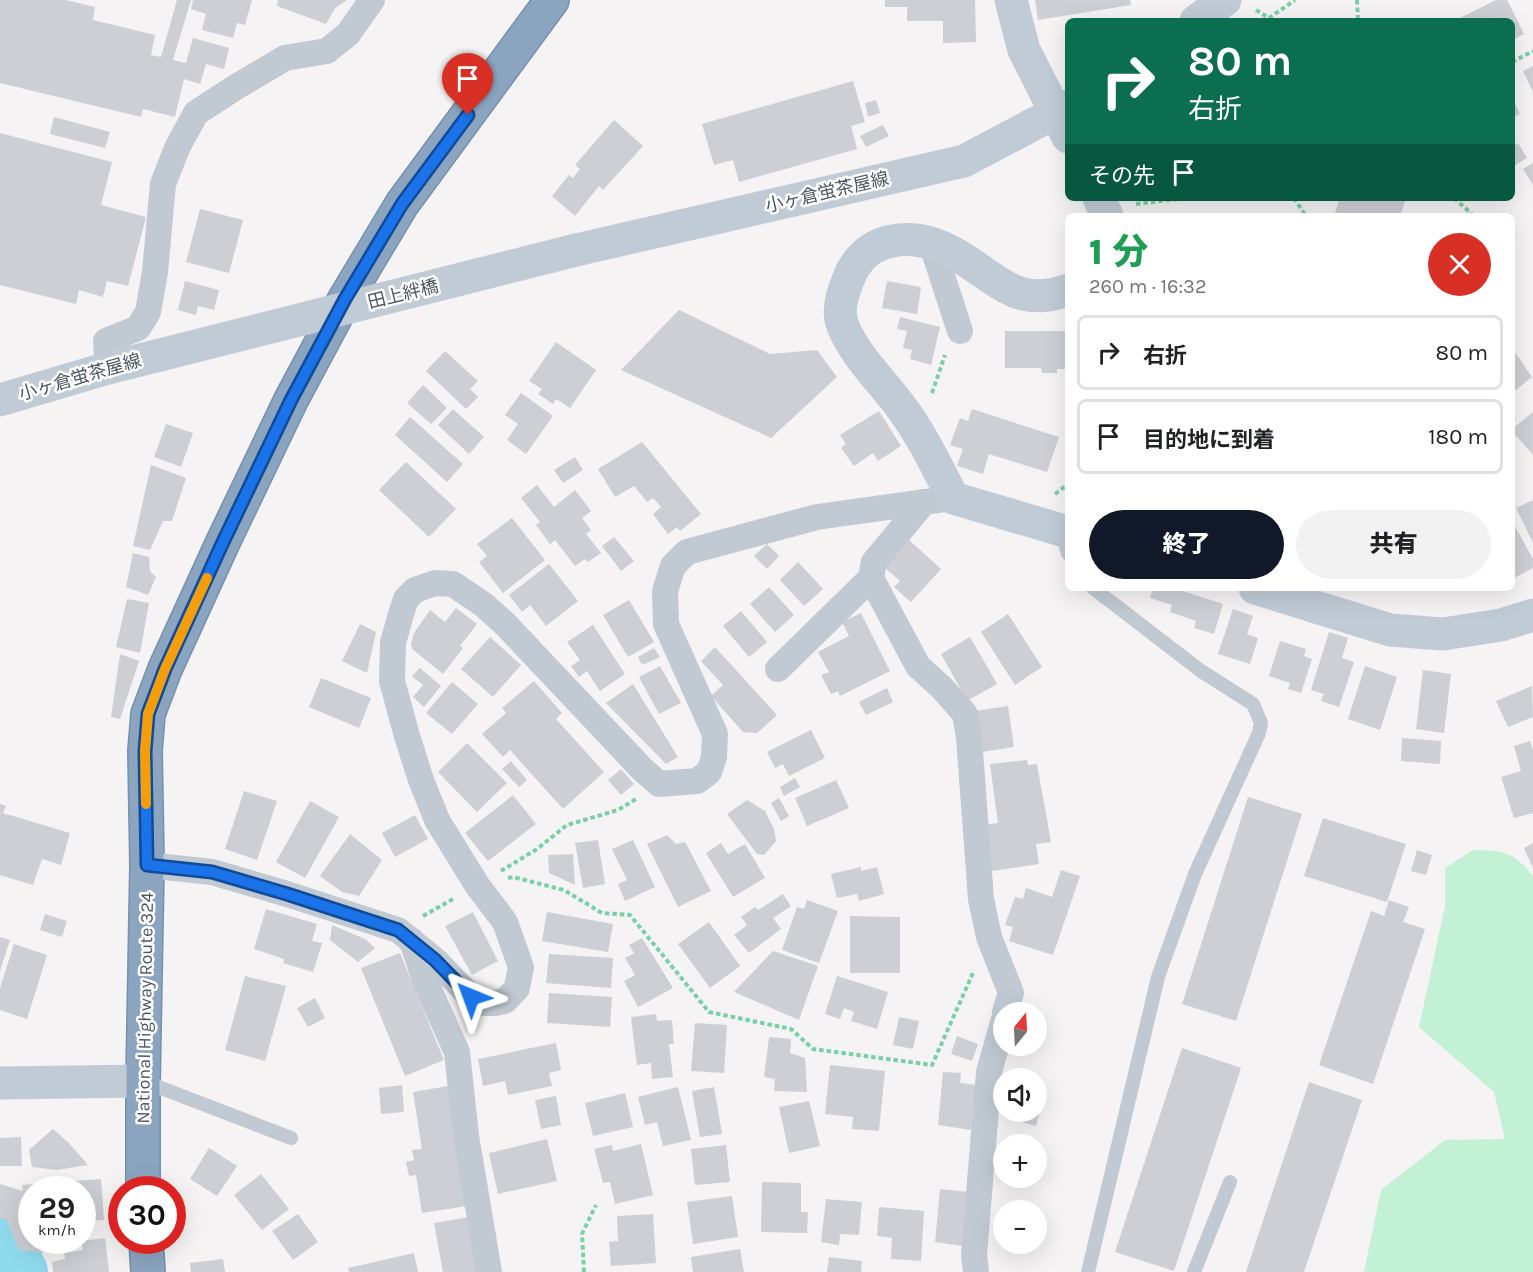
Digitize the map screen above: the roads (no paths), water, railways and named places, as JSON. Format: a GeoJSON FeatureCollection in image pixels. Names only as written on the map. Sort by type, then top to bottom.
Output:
{"type":"FeatureCollection","features":[{"type":"Feature","properties":{"kind":"highway","name":"National Highway Route 324"},"geometry":{"type":"LineString","coordinates":[[143,1176],[147,865],[145,751],[148,714],[165,669],[223,542],[291,400],[345,299],[402,204],[552,0]]}},
{"type":"Feature","properties":{"kind":"highway"},"geometry":{"type":"LineString","coordinates":[[147,1254],[148,1272]]}},
{"type":"Feature","properties":{"kind":"street"},"geometry":{"type":"LineString","coordinates":[[108,368],[106,341],[138,328],[148,312],[155,272],[163,184],[177,148],[196,113],[285,58],[327,51],[348,34],[372,0]]}},
{"type":"Feature","properties":{"kind":"street"},"geometry":{"type":"LineString","coordinates":[[1011,0],[1024,50],[1064,119]]}},
{"type":"Feature","properties":{"kind":"street"},"geometry":{"type":"LineString","coordinates":[[1203,18],[1238,3]]}},
{"type":"Feature","properties":{"kind":"street","name":"小ヶ倉蛍茶屋線"},"geometry":{"type":"LineString","coordinates":[[576,250],[964,161],[1064,119]]}},
{"type":"Feature","properties":{"kind":"street"},"geometry":{"type":"LineString","coordinates":[[1103,201],[1121,213]]}},
{"type":"Feature","properties":{"kind":"street"},"geometry":{"type":"LineString","coordinates":[[939,500],[917,431],[853,346],[842,324],[841,307],[845,288],[853,270],[862,256],[879,244],[913,239],[931,242],[954,252],[1005,287],[1023,294],[1042,296],[1065,291]]}},
{"type":"Feature","properties":{"kind":"street"},"geometry":{"type":"LineString","coordinates":[[931,242],[960,331]]}},
{"type":"Feature","properties":{"kind":"street","name":"田上絆橋"},"geometry":{"type":"LineString","coordinates":[[160,355],[576,250]]}},
{"type":"Feature","properties":{"kind":"street","name":"小ヶ倉蛍茶屋線"},"geometry":{"type":"LineString","coordinates":[[0,400],[160,355]]}},
{"type":"Feature","properties":{"kind":"street"},"geometry":{"type":"LineString","coordinates":[[147,865],[212,872],[287,894],[405,935],[435,960],[471,997],[482,1003],[495,1004],[505,1001],[517,988],[521,967],[505,922],[477,885],[437,820],[421,780],[392,681],[393,643],[406,600],[415,590],[435,583],[453,584],[484,605],[505,624],[642,770],[659,784],[697,781],[709,772],[714,757],[715,734],[666,624],[665,591],[673,566],[687,552],[817,517],[939,500],[1065,539]]}},
{"type":"Feature","properties":{"kind":"street"},"geometry":{"type":"LineString","coordinates":[[778,669],[871,578],[874,562],[939,500]]}},
{"type":"Feature","properties":{"kind":"street"},"geometry":{"type":"LineString","coordinates":[[871,578],[918,666],[965,714],[969,737],[981,899],[989,937],[1011,993],[1008,1002]]}},
{"type":"Feature","properties":{"kind":"street"},"geometry":{"type":"LineString","coordinates":[[1265,591],[1390,630],[1443,634],[1501,625],[1533,615]]}},
{"type":"Feature","properties":{"kind":"street"},"geometry":{"type":"LineString","coordinates":[[405,935],[457,1052],[466,1136],[489,1272]]}},
{"type":"Feature","properties":{"kind":"street"},"geometry":{"type":"LineString","coordinates":[[976,1272],[974,1255],[989,1072],[994,1056]]}},
{"type":"Feature","properties":{"kind":"street"},"geometry":{"type":"LineString","coordinates":[[0,1083],[143,1081]]}},
{"type":"Feature","properties":{"kind":"lane"},"geometry":{"type":"LineString","coordinates":[[1088,1272],[1158,977],[1195,874],[1259,733],[1261,723],[1253,704],[1201,671],[1097,591]]}},
{"type":"Feature","properties":{"kind":"lane"},"geometry":{"type":"LineString","coordinates":[[143,1081],[291,1138]]}},
{"type":"Feature","properties":{"kind":"lane"},"geometry":{"type":"LineString","coordinates":[[1194,1272],[1230,1182]]}},
{"type":"Feature","properties":{"kind":"waterway"},"geometry":{"type":"LineString","coordinates":[[0,1239],[20,1272]]}}]}
